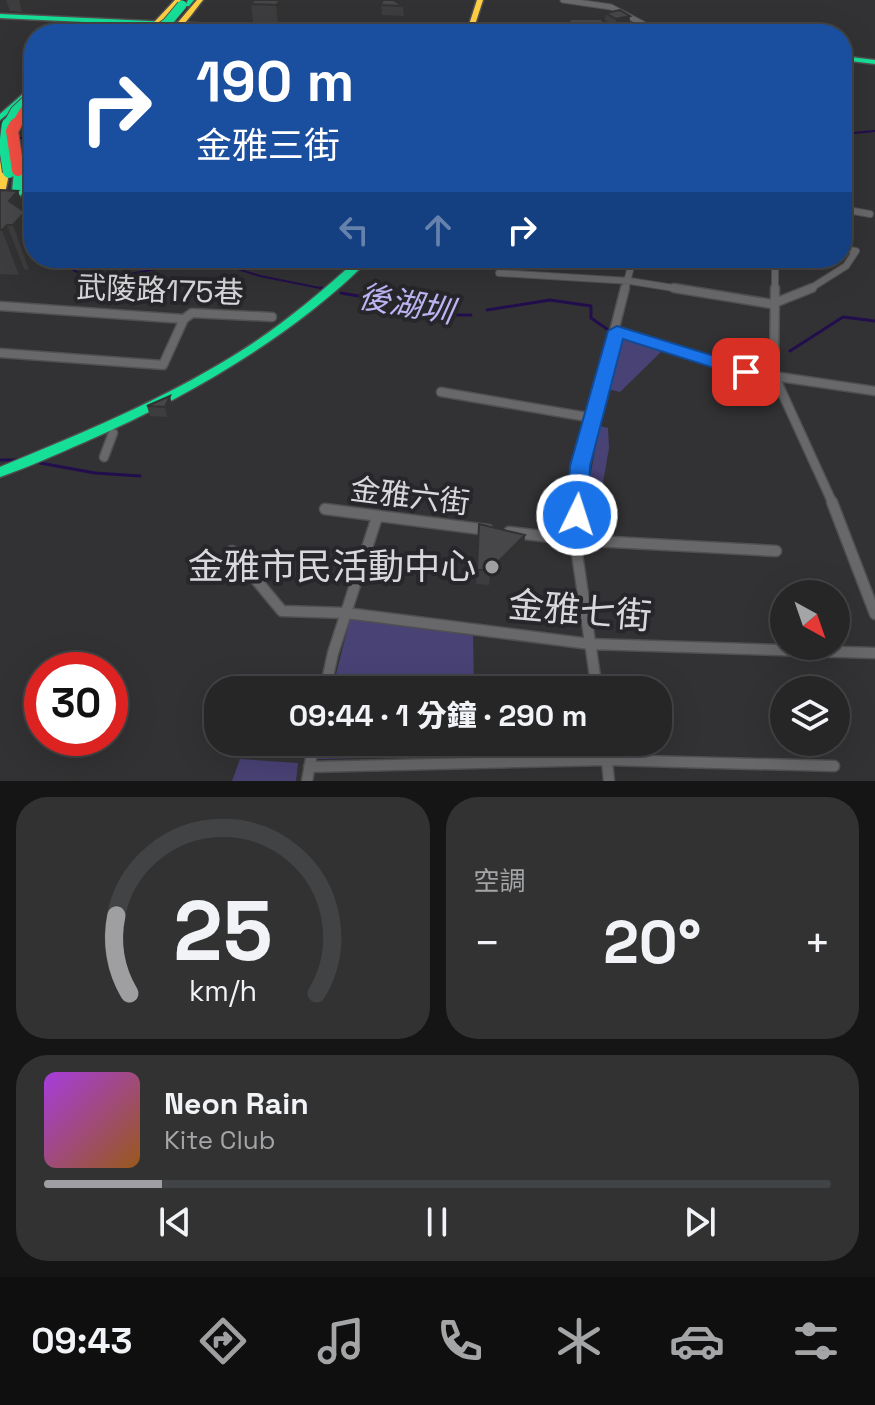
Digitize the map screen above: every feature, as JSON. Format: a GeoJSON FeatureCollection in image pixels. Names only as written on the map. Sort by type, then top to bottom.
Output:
{"type":"FeatureCollection","features":[{"type":"Feature","properties":{"kind":"main road"},"geometry":{"type":"LineString","coordinates":[[472,24],[480,0]]}},
{"type":"Feature","properties":{"kind":"main road"},"geometry":{"type":"LineString","coordinates":[[166,24],[187,2]]}},
{"type":"Feature","properties":{"kind":"main road"},"geometry":{"type":"LineString","coordinates":[[167,24],[187,2]]}},
{"type":"Feature","properties":{"kind":"main road"},"geometry":{"type":"LineString","coordinates":[[0,17],[87,24]]}},
{"type":"Feature","properties":{"kind":"main road"},"geometry":{"type":"LineString","coordinates":[[180,24],[229,24]]}},
{"type":"Feature","properties":{"kind":"main road"},"geometry":{"type":"LineString","coordinates":[[852,59],[875,62]]}},
{"type":"Feature","properties":{"kind":"main road"},"geometry":{"type":"LineString","coordinates":[[0,118],[24,104]]}},
{"type":"Feature","properties":{"kind":"main road"},"geometry":{"type":"LineString","coordinates":[[0,214],[19,184],[6,130],[24,106]]}},
{"type":"Feature","properties":{"kind":"main road"},"geometry":{"type":"LineString","coordinates":[[0,193],[24,122]]}},
{"type":"Feature","properties":{"kind":"main road"},"geometry":{"type":"LineString","coordinates":[[0,200],[9,186],[12,151]]}},
{"type":"Feature","properties":{"kind":"main road"},"geometry":{"type":"LineString","coordinates":[[0,472],[165,401],[253,352],[287,330],[354,268]]}},
{"type":"Feature","properties":{"kind":"street"},"geometry":{"type":"LineString","coordinates":[[563,0],[611,7],[643,24]]}},
{"type":"Feature","properties":{"kind":"street"},"geometry":{"type":"LineString","coordinates":[[852,211],[870,214]]}},
{"type":"Feature","properties":{"kind":"street"},"geometry":{"type":"LineString","coordinates":[[595,676],[575,540],[580,466],[632,268]]}},
{"type":"Feature","properties":{"kind":"street"},"geometry":{"type":"LineString","coordinates":[[774,268],[774,375],[837,513],[875,614]]}},
{"type":"Feature","properties":{"kind":"street"},"geometry":{"type":"LineString","coordinates":[[499,273],[630,281],[772,304],[804,293],[843,268]]}},
{"type":"Feature","properties":{"kind":"street","name":"武陵路175巷"},"geometry":{"type":"LineString","coordinates":[[0,306],[184,319],[192,313],[272,317]]}},
{"type":"Feature","properties":{"kind":"street"},"geometry":{"type":"LineString","coordinates":[[0,353],[163,365],[184,319]]}},
{"type":"Feature","properties":{"kind":"street"},"geometry":{"type":"LineString","coordinates":[[617,331],[746,372],[873,391],[875,401]]}},
{"type":"Feature","properties":{"kind":"street"},"geometry":{"type":"LineString","coordinates":[[441,392],[593,418]]}},
{"type":"Feature","properties":{"kind":"street"},"geometry":{"type":"LineString","coordinates":[[104,457],[113,433]]}},
{"type":"Feature","properties":{"kind":"street","name":"金雅六街"},"geometry":{"type":"LineString","coordinates":[[325,509],[575,540],[776,551]]}},
{"type":"Feature","properties":{"kind":"street"},"geometry":{"type":"LineString","coordinates":[[329,676],[377,517]]}},
{"type":"Feature","properties":{"kind":"street","name":"金雅七街"},"geometry":{"type":"LineString","coordinates":[[232,551],[282,611],[346,613],[590,644],[875,653]]}},
{"type":"Feature","properties":{"kind":"street"},"geometry":{"type":"LineString","coordinates":[[307,781],[311,756]]}},
{"type":"Feature","properties":{"kind":"street"},"geometry":{"type":"LineString","coordinates":[[607,756],[609,781]]}},
{"type":"Feature","properties":{"kind":"street"},"geometry":{"type":"LineString","coordinates":[[309,767],[607,760],[834,766]]}},
{"type":"Feature","properties":{"kind":"shaded area"},"geometry":{"type":"Polygon","coordinates":[[[618,338],[663,350],[620,392],[604,388],[618,338]]]}},
{"type":"Feature","properties":{"kind":"shaded area"},"geometry":{"type":"Polygon","coordinates":[[[600,426],[608,428],[609,448],[597,517],[593,527],[585,529],[588,487],[600,426]]]}},
{"type":"Feature","properties":{"kind":"shaded area"},"geometry":{"type":"Polygon","coordinates":[[[350,619],[473,632],[474,676],[336,676],[350,619]]]}},
{"type":"Feature","properties":{"kind":"shaded area"},"geometry":{"type":"Polygon","coordinates":[[[319,756],[436,756],[318,759],[319,756]]]}},
{"type":"Feature","properties":{"kind":"shaded area"},"geometry":{"type":"Polygon","coordinates":[[[240,759],[298,763],[296,781],[232,781],[240,759]]]}},
{"type":"Feature","properties":{"kind":"building"},"geometry":{"type":"Polygon","coordinates":[[[254,0],[281,0],[276,5],[251,4],[254,0]]]}},
{"type":"Feature","properties":{"kind":"building"},"geometry":{"type":"Polygon","coordinates":[[[383,0],[393,0],[403,6],[381,5],[383,0]]]}},
{"type":"Feature","properties":{"kind":"building"},"geometry":{"type":"Polygon","coordinates":[[[620,10],[630,16],[616,19],[606,13],[620,10]]]}},
{"type":"Feature","properties":{"kind":"building"},"geometry":{"type":"Polygon","coordinates":[[[569,19],[602,19],[603,24],[570,24],[569,19]]]}},
{"type":"Feature","properties":{"kind":"building"},"geometry":{"type":"Polygon","coordinates":[[[0,190],[18,191],[9,201],[24,213],[13,225],[0,230],[0,190]]]}},
{"type":"Feature","properties":{"kind":"building"},"geometry":{"type":"Polygon","coordinates":[[[170,396],[165,407],[147,406],[170,396]]]}},
{"type":"Feature","properties":{"kind":"building"},"geometry":{"type":"Polygon","coordinates":[[[479,524],[525,535],[490,570],[477,570],[479,524]]]}},
{"type":"Feature","properties":{"kind":"waterway"},"geometry":{"type":"LineString","coordinates":[[852,133],[875,131]]}},
{"type":"Feature","properties":{"kind":"waterway"},"geometry":{"type":"LineString","coordinates":[[16,138],[24,138]]}},
{"type":"Feature","properties":{"kind":"waterway","name":"後湖圳"},"geometry":{"type":"LineString","coordinates":[[70,268],[81,274],[125,275],[162,268]]}},
{"type":"Feature","properties":{"kind":"waterway","name":"後湖圳"},"geometry":{"type":"LineString","coordinates":[[234,268],[325,289],[321,288]]}},
{"type":"Feature","properties":{"kind":"waterway","name":"後湖圳"},"geometry":{"type":"LineString","coordinates":[[341,293],[429,308],[449,315],[471,315]]}},
{"type":"Feature","properties":{"kind":"waterway","name":"後湖圳"},"geometry":{"type":"LineString","coordinates":[[487,310],[550,300],[591,306],[591,318],[607,329]]}},
{"type":"Feature","properties":{"kind":"waterway"},"geometry":{"type":"LineString","coordinates":[[790,351],[843,317],[875,321]]}},
{"type":"Feature","properties":{"kind":"waterway"},"geometry":{"type":"LineString","coordinates":[[0,460],[20,460]]}},
{"type":"Feature","properties":{"kind":"waterway"},"geometry":{"type":"LineString","coordinates":[[40,463],[95,473],[140,476]]}},
{"type":"Feature","properties":{"kind":"traffic: fast"},"geometry":{"type":"LineString","coordinates":[[187,5],[191,0]]}},
{"type":"Feature","properties":{"kind":"traffic: fast"},"geometry":{"type":"LineString","coordinates":[[166,24],[182,5]]}},
{"type":"Feature","properties":{"kind":"traffic: fast"},"geometry":{"type":"LineString","coordinates":[[0,16],[170,24]]}},
{"type":"Feature","properties":{"kind":"traffic: fast"},"geometry":{"type":"LineString","coordinates":[[852,59],[875,62]]}},
{"type":"Feature","properties":{"kind":"traffic: fast"},"geometry":{"type":"LineString","coordinates":[[0,118],[24,98]]}},
{"type":"Feature","properties":{"kind":"traffic: fast"},"geometry":{"type":"LineString","coordinates":[[9,172],[6,128],[24,102]]}},
{"type":"Feature","properties":{"kind":"traffic: fast"},"geometry":{"type":"LineString","coordinates":[[0,216],[19,191],[22,160]]}},
{"type":"Feature","properties":{"kind":"traffic: fast"},"geometry":{"type":"LineString","coordinates":[[0,211],[16,192],[18,170]]}},
{"type":"Feature","properties":{"kind":"traffic: fast"},"geometry":{"type":"LineString","coordinates":[[0,472],[101,430],[194,384],[281,329],[354,268]]}},
{"type":"Feature","properties":{"kind":"traffic: slow"},"geometry":{"type":"LineString","coordinates":[[155,24],[178,0]]}},
{"type":"Feature","properties":{"kind":"traffic: slow"},"geometry":{"type":"LineString","coordinates":[[179,24],[200,0]]}},
{"type":"Feature","properties":{"kind":"traffic: slow"},"geometry":{"type":"LineString","coordinates":[[472,24],[480,0]]}},
{"type":"Feature","properties":{"kind":"traffic: slow"},"geometry":{"type":"LineString","coordinates":[[0,160],[4,179],[0,193]]}},
{"type":"Feature","properties":{"kind":"traffic: jam"},"geometry":{"type":"LineString","coordinates":[[18,170],[12,131],[24,111]]}},
{"type":"Feature","properties":{"kind":"place","name":"金雅市民活動中心"},"geometry":{"type":"Point","coordinates":[492,567]}},
{"type":"Feature","properties":{"kind":"route"},"geometry":{"type":"LineString","coordinates":[[577,515],[580,466],[605,365],[617,331],[746,372]]}}]}
